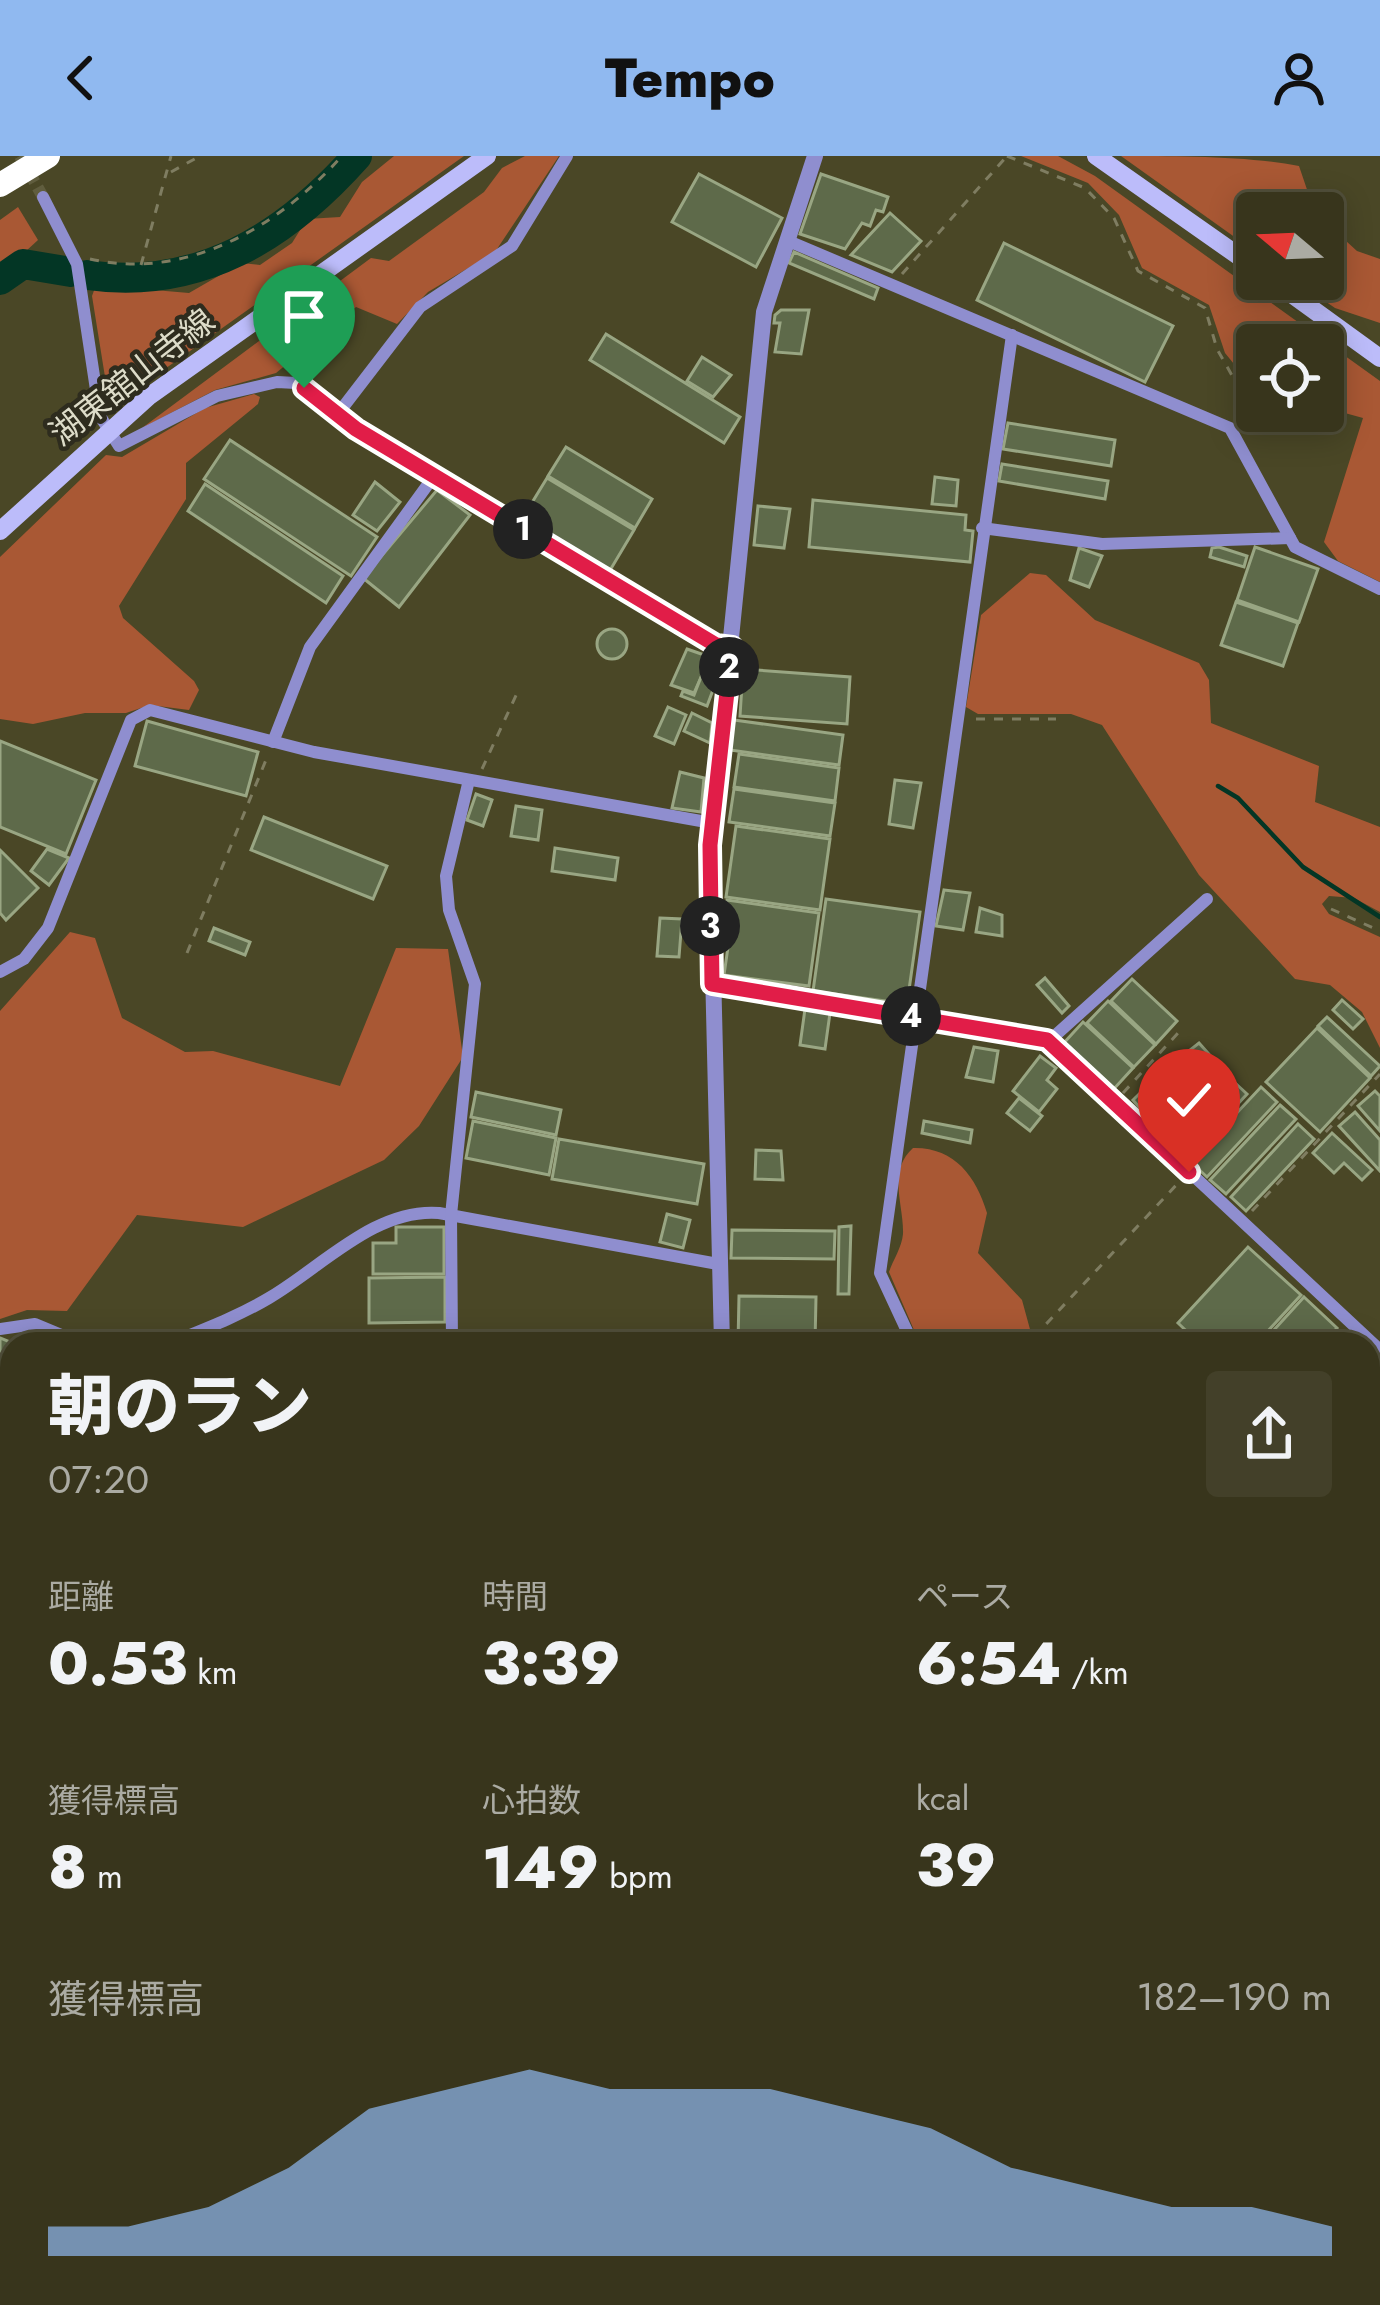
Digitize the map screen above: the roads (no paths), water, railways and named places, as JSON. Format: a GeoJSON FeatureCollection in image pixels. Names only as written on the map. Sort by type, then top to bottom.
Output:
{"type":"FeatureCollection","features":[{"type":"Feature","properties":{"kind":"highway"},"geometry":{"type":"LineString","coordinates":[[0,185],[48,156]]}},
{"type":"Feature","properties":{"kind":"main road","name":"湖東舘山寺線"},"geometry":{"type":"LineString","coordinates":[[0,530],[106,432],[487,156]]}},
{"type":"Feature","properties":{"kind":"main road"},"geometry":{"type":"LineString","coordinates":[[1096,156],[1236,254]]}},
{"type":"Feature","properties":{"kind":"main road"},"geometry":{"type":"LineString","coordinates":[[1300,300],[1380,358]]}},
{"type":"Feature","properties":{"kind":"street"},"geometry":{"type":"LineString","coordinates":[[337,415],[420,307],[512,246],[567,156]]}},
{"type":"Feature","properties":{"kind":"street"},"geometry":{"type":"LineString","coordinates":[[721,1332],[712,823],[764,312],[815,156]]}},
{"type":"Feature","properties":{"kind":"street"},"geometry":{"type":"LineString","coordinates":[[43,197],[76,261],[106,432],[124,447],[202,402],[286,381],[716,645],[732,647]]}},
{"type":"Feature","properties":{"kind":"street"},"geometry":{"type":"LineString","coordinates":[[786,240],[1231,430],[1295,547],[1380,589]]}},
{"type":"Feature","properties":{"kind":"street"},"geometry":{"type":"LineString","coordinates":[[907,1332],[880,1274],[1012,335]]}},
{"type":"Feature","properties":{"kind":"street"},"geometry":{"type":"LineString","coordinates":[[273,742],[310,646],[434,476]]}},
{"type":"Feature","properties":{"kind":"street"},"geometry":{"type":"LineString","coordinates":[[982,528],[1102,544],[1290,538]]}},
{"type":"Feature","properties":{"kind":"street"},"geometry":{"type":"LineString","coordinates":[[0,973],[24,959],[48,928],[131,720],[150,710],[273,742],[712,823]]}},
{"type":"Feature","properties":{"kind":"street"},"geometry":{"type":"LineString","coordinates":[[452,1332],[451,1215],[476,984],[449,910],[446,876],[474,781]]}},
{"type":"Feature","properties":{"kind":"street"},"geometry":{"type":"LineString","coordinates":[[1049,1041],[1207,899]]}},
{"type":"Feature","properties":{"kind":"street"},"geometry":{"type":"LineString","coordinates":[[712,984],[1049,1041],[1361,1332]]}},
{"type":"Feature","properties":{"kind":"street"},"geometry":{"type":"LineString","coordinates":[[198,1332],[268,1299],[392,1219],[423,1211],[718,1264]]}},
{"type":"Feature","properties":{"kind":"street"},"geometry":{"type":"LineString","coordinates":[[0,1329],[17,1324],[55,1332]]}},
{"type":"Feature","properties":{"kind":"street"},"geometry":{"type":"LineString","coordinates":[[45,1332],[46,1328]]}},
{"type":"Feature","properties":{"kind":"waterway"},"geometry":{"type":"LineString","coordinates":[[87,275],[166,275],[237,252],[300,211],[357,156]]}},
{"type":"Feature","properties":{"kind":"waterway"},"geometry":{"type":"LineString","coordinates":[[0,280],[23,264],[71,272]]}},
{"type":"Feature","properties":{"kind":"waterway"},"geometry":{"type":"LineString","coordinates":[[1218,786],[1238,798],[1303,867],[1380,917]]}},
{"type":"Feature","properties":{"kind":"tunnel"},"geometry":{"type":"LineString","coordinates":[[20,156],[43,197]]}}]}
